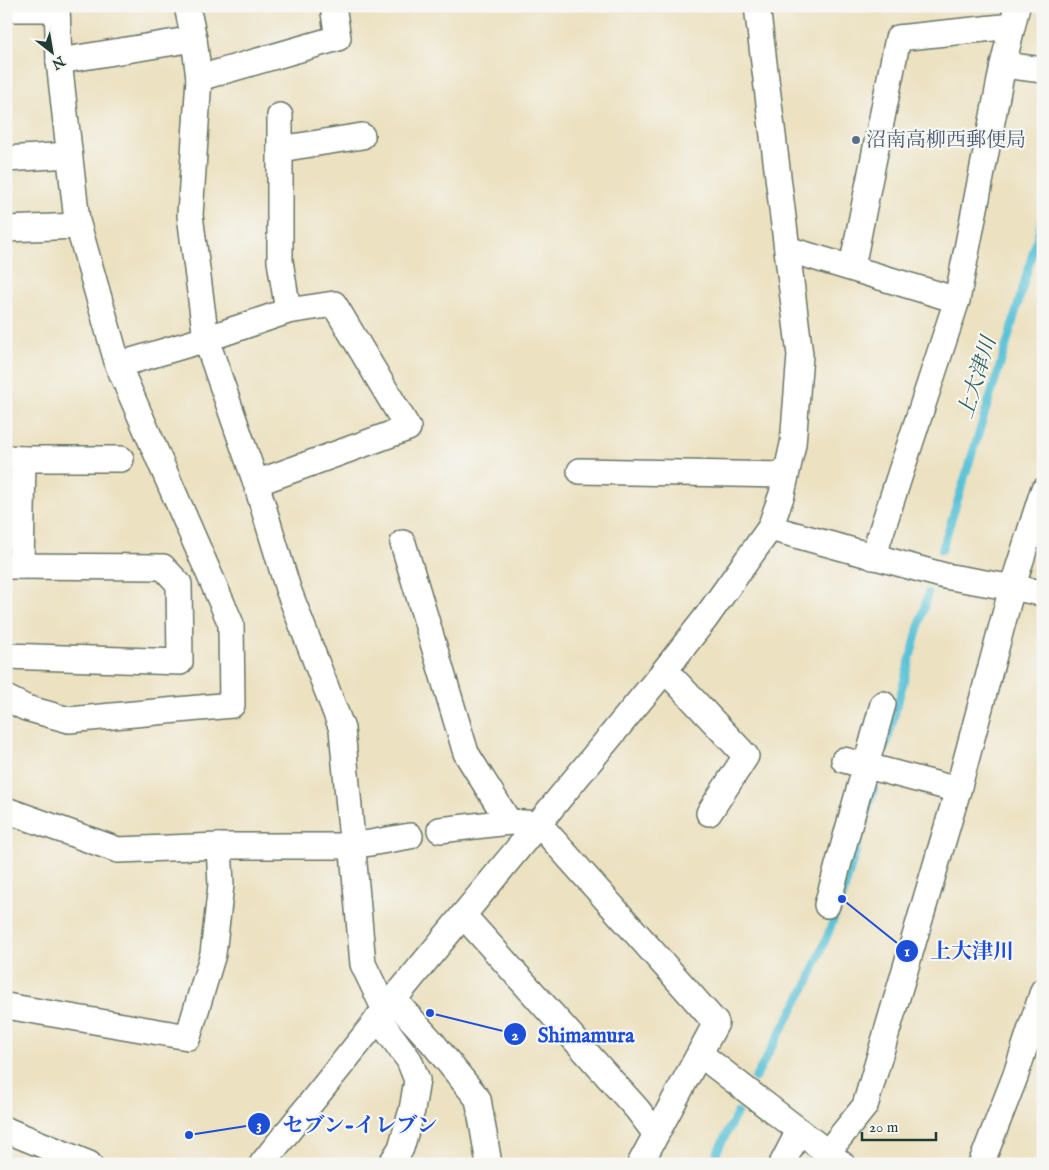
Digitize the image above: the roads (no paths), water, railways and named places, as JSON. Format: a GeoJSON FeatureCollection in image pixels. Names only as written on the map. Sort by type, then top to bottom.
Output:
{"type":"FeatureCollection","features":[{"type":"Feature","properties":{"kind":"street"},"geometry":{"type":"LineString","coordinates":[[187,6],[199,78],[190,215],[206,339],[256,483],[288,588],[342,729],[363,964],[417,1080],[412,1110],[401,1148],[391,1164]]}},
{"type":"Feature","properties":{"kind":"street"},"geometry":{"type":"LineString","coordinates":[[199,78],[338,38],[333,6]]}},
{"type":"Feature","properties":{"kind":"street"},"geometry":{"type":"LineString","coordinates":[[262,1164],[385,1009],[665,670],[705,619],[770,528],[782,494],[793,444],[800,355],[757,6]]}},
{"type":"Feature","properties":{"kind":"street"},"geometry":{"type":"LineString","coordinates":[[6,9],[57,8],[58,61],[78,226],[118,365],[231,624],[232,705],[70,720],[26,708],[6,698]]}},
{"type":"Feature","properties":{"kind":"street"},"geometry":{"type":"LineString","coordinates":[[852,267],[898,38],[1014,16],[957,300],[873,556]]}},
{"type":"Feature","properties":{"kind":"street"},"geometry":{"type":"LineString","coordinates":[[58,61],[194,39]]}},
{"type":"Feature","properties":{"kind":"street"},"geometry":{"type":"LineString","coordinates":[[1003,65],[1043,70]]}},
{"type":"Feature","properties":{"kind":"street"},"geometry":{"type":"LineString","coordinates":[[280,116],[280,261],[288,311]]}},
{"type":"Feature","properties":{"kind":"street"},"geometry":{"type":"LineString","coordinates":[[280,149],[362,136]]}},
{"type":"Feature","properties":{"kind":"street"},"geometry":{"type":"LineString","coordinates":[[6,159],[69,155]]}},
{"type":"Feature","properties":{"kind":"street"},"geometry":{"type":"LineString","coordinates":[[6,229],[78,226]]}},
{"type":"Feature","properties":{"kind":"street"},"geometry":{"type":"LineString","coordinates":[[787,249],[957,300]]}},
{"type":"Feature","properties":{"kind":"street"},"geometry":{"type":"LineString","coordinates":[[118,365],[206,339],[288,311],[334,304],[408,428],[256,483]]}},
{"type":"Feature","properties":{"kind":"street"},"geometry":{"type":"LineString","coordinates":[[6,656],[180,662],[180,584],[163,567],[13,566],[15,458],[121,459]]}},
{"type":"Feature","properties":{"kind":"street"},"geometry":{"type":"LineString","coordinates":[[580,471],[786,475]]}},
{"type":"Feature","properties":{"kind":"street"},"geometry":{"type":"LineString","coordinates":[[700,1054],[834,1158],[865,1106],[958,790],[1012,588],[1043,491]]}},
{"type":"Feature","properties":{"kind":"street"},"geometry":{"type":"LineString","coordinates":[[770,528],[945,576],[1043,593]]}},
{"type":"Feature","properties":{"kind":"street"},"geometry":{"type":"LineString","coordinates":[[403,543],[466,753],[510,822]]}},
{"type":"Feature","properties":{"kind":"street"},"geometry":{"type":"LineString","coordinates":[[665,670],[746,756],[709,813]]}},
{"type":"Feature","properties":{"kind":"street"},"geometry":{"type":"LineString","coordinates":[[827,905],[855,763],[883,704]]}},
{"type":"Feature","properties":{"kind":"street"},"geometry":{"type":"LineString","coordinates":[[855,763],[958,790]]}},
{"type":"Feature","properties":{"kind":"street"},"geometry":{"type":"LineString","coordinates":[[6,810],[118,850],[219,846],[353,846],[410,836]]}},
{"type":"Feature","properties":{"kind":"street"},"geometry":{"type":"LineString","coordinates":[[440,830],[510,822],[539,824],[716,1023],[640,1164]]}},
{"type":"Feature","properties":{"kind":"street"},"geometry":{"type":"LineString","coordinates":[[6,1006],[188,1037],[213,954],[221,885],[219,846]]}},
{"type":"Feature","properties":{"kind":"street"},"geometry":{"type":"LineString","coordinates":[[463,916],[637,1109],[656,1134]]}},
{"type":"Feature","properties":{"kind":"street"},"geometry":{"type":"LineString","coordinates":[[981,1164],[1015,1077],[1043,991]]}},
{"type":"Feature","properties":{"kind":"street"},"geometry":{"type":"LineString","coordinates":[[385,1009],[432,1042],[478,1099],[489,1164]]}},
{"type":"Feature","properties":{"kind":"street"},"geometry":{"type":"LineString","coordinates":[[6,1130],[89,1164]]}},
{"type":"Feature","properties":{"kind":"street"},"geometry":{"type":"LineString","coordinates":[[782,1164],[799,1131]]}},
{"type":"Feature","properties":{"kind":"waterway","name":"上大津川"},"geometry":{"type":"LineString","coordinates":[[942,550],[1007,343],[1043,216]]}},
{"type":"Feature","properties":{"kind":"waterway","name":"上大津川"},"geometry":{"type":"LineString","coordinates":[[885,750],[928,593]]}},
{"type":"Feature","properties":{"kind":"waterway","name":"上大津川"},"geometry":{"type":"LineString","coordinates":[[755,1078],[809,981],[842,899],[874,789]]}},
{"type":"Feature","properties":{"kind":"waterway","name":"上大津川"},"geometry":{"type":"LineString","coordinates":[[711,1164],[737,1113]]}},
{"type":"Feature","properties":{"kind":"place","name":"沼南高柳西郵便局"},"geometry":{"type":"Point","coordinates":[856,140]}},
{"type":"Feature","properties":{"kind":"place","name":"上大津川"},"geometry":{"type":"Point","coordinates":[842,899]}},
{"type":"Feature","properties":{"kind":"place","name":"Shimamura"},"geometry":{"type":"Point","coordinates":[430,1013]}},
{"type":"Feature","properties":{"kind":"place","name":"セブン-イレブン"},"geometry":{"type":"Point","coordinates":[189,1135]}}]}
